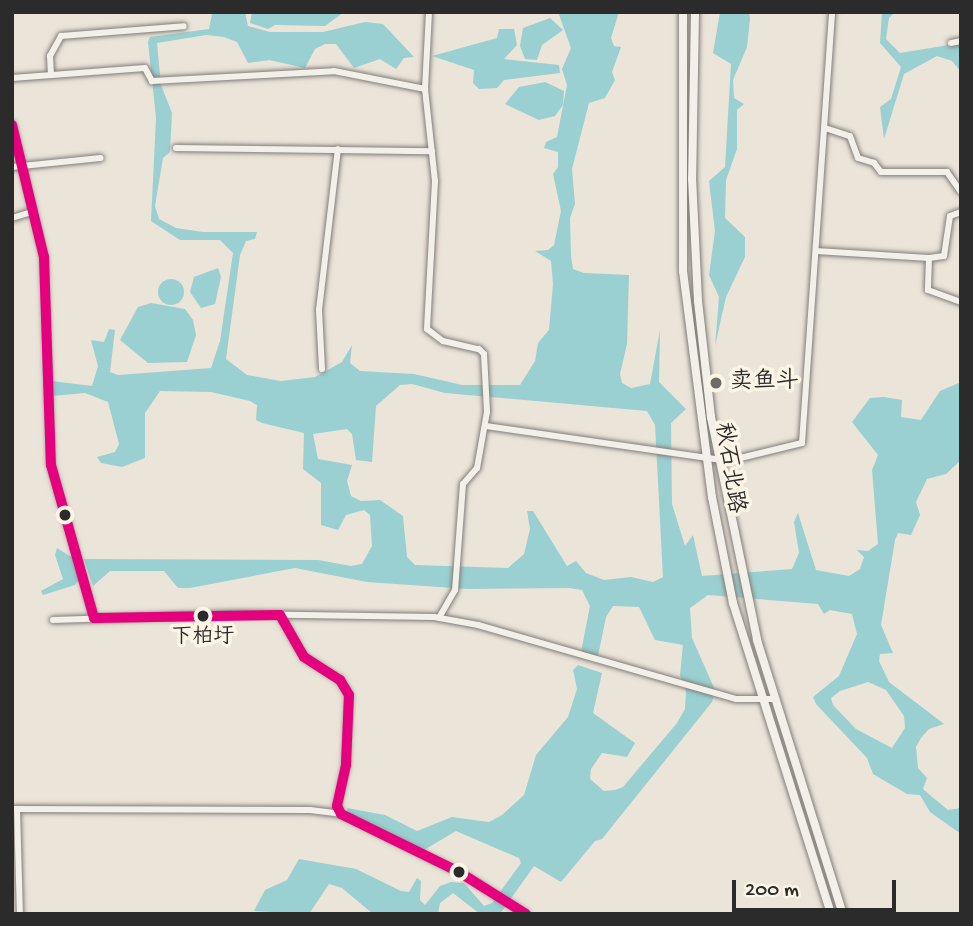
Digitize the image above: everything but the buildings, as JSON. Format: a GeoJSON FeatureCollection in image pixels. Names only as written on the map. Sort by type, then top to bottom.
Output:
{"type":"FeatureCollection","features":[{"type":"Feature","properties":{"kind":"main road","name":"秋石北路"},"geometry":{"type":"LineString","coordinates":[[683,12],[682,271],[706,458],[733,603],[831,914]]}},
{"type":"Feature","properties":{"kind":"main road","name":"秋石北路"},"geometry":{"type":"LineString","coordinates":[[695,12],[692,178],[698,301],[719,458],[738,565],[774,699],[843,914]]}},
{"type":"Feature","properties":{"kind":"street"},"geometry":{"type":"LineString","coordinates":[[429,12],[425,89],[432,151],[432,281],[427,329],[443,341],[479,349],[484,355],[486,426],[477,468],[463,484],[455,590],[439,618]]}},
{"type":"Feature","properties":{"kind":"street"},"geometry":{"type":"LineString","coordinates":[[486,426],[728,461],[802,443],[832,12]]}},
{"type":"Feature","properties":{"kind":"street"},"geometry":{"type":"LineString","coordinates":[[51,75],[50,56],[61,36],[184,26]]}},
{"type":"Feature","properties":{"kind":"street"},"geometry":{"type":"LineString","coordinates":[[951,43],[961,41]]}},
{"type":"Feature","properties":{"kind":"street"},"geometry":{"type":"LineString","coordinates":[[12,78],[145,68],[152,81],[334,71],[425,89]]}},
{"type":"Feature","properties":{"kind":"street"},"geometry":{"type":"LineString","coordinates":[[12,124],[16,166],[32,212],[47,298],[51,465],[94,618]]}},
{"type":"Feature","properties":{"kind":"street"},"geometry":{"type":"LineString","coordinates":[[825,128],[850,136],[858,158],[874,163],[881,172],[947,172],[961,192]]}},
{"type":"Feature","properties":{"kind":"street"},"geometry":{"type":"LineString","coordinates":[[176,148],[432,151]]}},
{"type":"Feature","properties":{"kind":"street"},"geometry":{"type":"LineString","coordinates":[[322,369],[319,310],[338,149]]}},
{"type":"Feature","properties":{"kind":"street"},"geometry":{"type":"LineString","coordinates":[[16,166],[101,158]]}},
{"type":"Feature","properties":{"kind":"street"},"geometry":{"type":"LineString","coordinates":[[12,218],[32,212]]}},
{"type":"Feature","properties":{"kind":"street"},"geometry":{"type":"LineString","coordinates":[[816,251],[929,258],[944,256],[950,216],[961,212]]}},
{"type":"Feature","properties":{"kind":"street"},"geometry":{"type":"LineString","coordinates":[[929,258],[928,290],[961,302]]}},
{"type":"Feature","properties":{"kind":"street"},"geometry":{"type":"LineString","coordinates":[[280,615],[304,657],[340,680],[349,695],[346,765],[337,806],[341,814]]}},
{"type":"Feature","properties":{"kind":"street"},"geometry":{"type":"LineString","coordinates":[[53,620],[280,615],[439,618],[736,698],[774,699]]}},
{"type":"Feature","properties":{"kind":"street"},"geometry":{"type":"LineString","coordinates":[[20,914],[15,809],[310,810],[341,814],[459,872],[526,914]]}},
{"type":"Feature","properties":{"kind":"water"},"geometry":{"type":"Polygon","coordinates":[[[245,12],[248,26],[270,32],[323,32],[365,22],[383,24],[414,57],[404,58],[396,69],[380,59],[354,68],[336,44],[325,44],[315,49],[305,68],[269,60],[248,63],[237,42],[224,37],[206,35],[157,43],[161,85],[172,113],[170,152],[163,158],[155,206],[159,219],[176,228],[203,232],[257,232],[255,239],[246,241],[240,255],[226,359],[247,375],[281,381],[315,377],[342,362],[352,345],[350,363],[360,371],[414,374],[462,385],[520,385],[535,361],[538,343],[549,330],[553,284],[551,261],[535,251],[548,250],[554,245],[561,211],[553,174],[558,167],[558,152],[544,148],[546,142],[557,137],[567,85],[562,69],[571,48],[558,12],[619,12],[611,38],[614,46],[621,47],[612,72],[615,80],[605,98],[589,103],[572,169],[575,204],[570,218],[571,256],[573,269],[584,273],[629,275],[627,344],[620,374],[622,383],[631,388],[650,384],[660,330],[659,382],[686,409],[671,423],[672,504],[685,546],[693,535],[702,576],[792,569],[799,553],[794,522],[798,513],[816,570],[849,576],[860,569],[864,557],[857,550],[868,551],[878,544],[872,470],[878,455],[852,422],[870,398],[884,397],[902,400],[901,417],[921,420],[940,391],[961,382],[961,460],[946,474],[927,479],[916,502],[920,515],[911,535],[898,533],[895,540],[881,625],[893,653],[880,654],[879,661],[889,682],[944,724],[929,729],[921,738],[916,747],[918,768],[927,778],[923,789],[948,810],[961,808],[961,834],[930,812],[920,795],[907,794],[873,774],[867,758],[816,704],[813,697],[839,676],[857,634],[852,614],[830,610],[824,614],[818,604],[708,595],[690,608],[692,638],[715,690],[712,702],[602,839],[595,841],[561,882],[534,866],[500,914],[480,914],[453,893],[440,903],[438,914],[373,914],[342,888],[329,884],[309,914],[254,911],[265,890],[287,880],[299,859],[356,869],[401,891],[409,892],[417,878],[421,881],[420,900],[425,905],[440,886],[451,882],[464,883],[484,906],[492,903],[521,863],[519,858],[456,831],[424,850],[348,815],[347,808],[385,815],[417,831],[452,817],[489,822],[502,815],[524,795],[536,755],[568,717],[577,689],[573,670],[578,665],[602,673],[593,713],[635,743],[627,757],[602,753],[591,769],[590,779],[604,791],[615,790],[623,787],[677,723],[685,709],[686,692],[680,675],[683,645],[655,640],[639,607],[613,606],[606,617],[598,656],[581,652],[590,606],[582,590],[468,589],[367,582],[295,568],[190,588],[178,588],[164,571],[110,571],[93,586],[84,559],[318,560],[351,566],[362,564],[372,546],[370,515],[364,510],[346,515],[338,530],[321,525],[321,483],[303,469],[304,433],[256,420],[257,405],[250,401],[211,392],[160,391],[145,413],[145,458],[122,467],[101,463],[97,457],[115,452],[119,444],[108,402],[85,393],[52,396],[52,381],[92,386],[98,366],[91,340],[104,342],[109,329],[115,330],[110,372],[118,375],[211,368],[220,341],[233,253],[220,240],[180,240],[151,221],[156,118],[148,42],[150,37],[209,29],[212,14],[245,12]],[[412,384],[400,385],[376,406],[372,462],[356,460],[352,434],[347,429],[313,434],[318,459],[352,465],[347,481],[351,496],[361,501],[380,500],[403,516],[407,557],[415,565],[508,568],[524,554],[530,529],[527,511],[533,511],[567,566],[576,561],[586,573],[604,580],[631,577],[653,582],[663,577],[655,425],[647,411],[445,393],[412,384]],[[868,682],[840,691],[831,698],[833,705],[856,729],[892,748],[905,728],[904,716],[886,690],[868,682]]]}},
{"type":"Feature","properties":{"kind":"water"},"geometry":{"type":"Polygon","coordinates":[[[252,12],[344,12],[325,26],[275,25],[268,29],[250,23],[252,12]]]}},
{"type":"Feature","properties":{"kind":"water"},"geometry":{"type":"Polygon","coordinates":[[[720,12],[749,12],[750,19],[747,47],[733,80],[734,98],[744,104],[737,110],[737,149],[726,180],[725,218],[745,237],[745,257],[726,297],[715,346],[719,297],[709,275],[715,231],[709,181],[725,167],[731,64],[713,53],[720,12]]]}},
{"type":"Feature","properties":{"kind":"water"},"geometry":{"type":"Polygon","coordinates":[[[882,12],[895,12],[889,18],[886,39],[900,53],[961,43],[961,72],[952,61],[937,56],[904,74],[884,139],[880,107],[891,99],[901,67],[880,43],[882,12]]]}},
{"type":"Feature","properties":{"kind":"water"},"geometry":{"type":"Polygon","coordinates":[[[550,18],[563,30],[542,45],[537,60],[525,59],[520,46],[523,28],[550,18]]]}},
{"type":"Feature","properties":{"kind":"water"},"geometry":{"type":"Polygon","coordinates":[[[499,29],[514,29],[517,45],[504,59],[559,65],[560,73],[504,80],[497,88],[479,89],[473,83],[474,70],[432,56],[497,38],[499,29]]]}},
{"type":"Feature","properties":{"kind":"water"},"geometry":{"type":"Polygon","coordinates":[[[545,82],[564,91],[563,105],[555,116],[539,120],[505,104],[519,87],[545,82]]]}},
{"type":"Feature","properties":{"kind":"water"},"geometry":{"type":"Polygon","coordinates":[[[218,268],[221,277],[215,304],[201,308],[190,292],[194,277],[218,268]]]}},
{"type":"Feature","properties":{"kind":"water"},"geometry":{"type":"Polygon","coordinates":[[[171,279],[180,283],[184,292],[180,301],[171,305],[162,301],[158,292],[162,283],[171,279]]]}},
{"type":"Feature","properties":{"kind":"water"},"geometry":{"type":"Polygon","coordinates":[[[151,303],[185,309],[193,320],[196,335],[187,362],[148,363],[120,340],[138,307],[151,303]]]}},
{"type":"Feature","properties":{"kind":"water"},"geometry":{"type":"Polygon","coordinates":[[[57,548],[73,558],[79,579],[75,585],[43,595],[41,591],[63,579],[55,555],[57,548]]]}},
{"type":"Feature","properties":{"kind":"transit line"},"geometry":{"type":"LineString","coordinates":[[12,125],[44,257],[51,465],[94,618]]}},
{"type":"Feature","properties":{"kind":"transit line"},"geometry":{"type":"LineString","coordinates":[[280,615],[304,657],[340,680],[349,695],[346,765],[337,806],[341,814],[459,872],[526,914]]}},
{"type":"Feature","properties":{"kind":"transit line"},"geometry":{"type":"LineString","coordinates":[[94,618],[280,615]]}},
{"type":"Feature","properties":{"kind":"place","name":"卖鱼斗"},"geometry":{"type":"Point","coordinates":[716,383]}},
{"type":"Feature","properties":{"kind":"place","name":"下柏圩"},"geometry":{"type":"Point","coordinates":[203,616]}}]}
